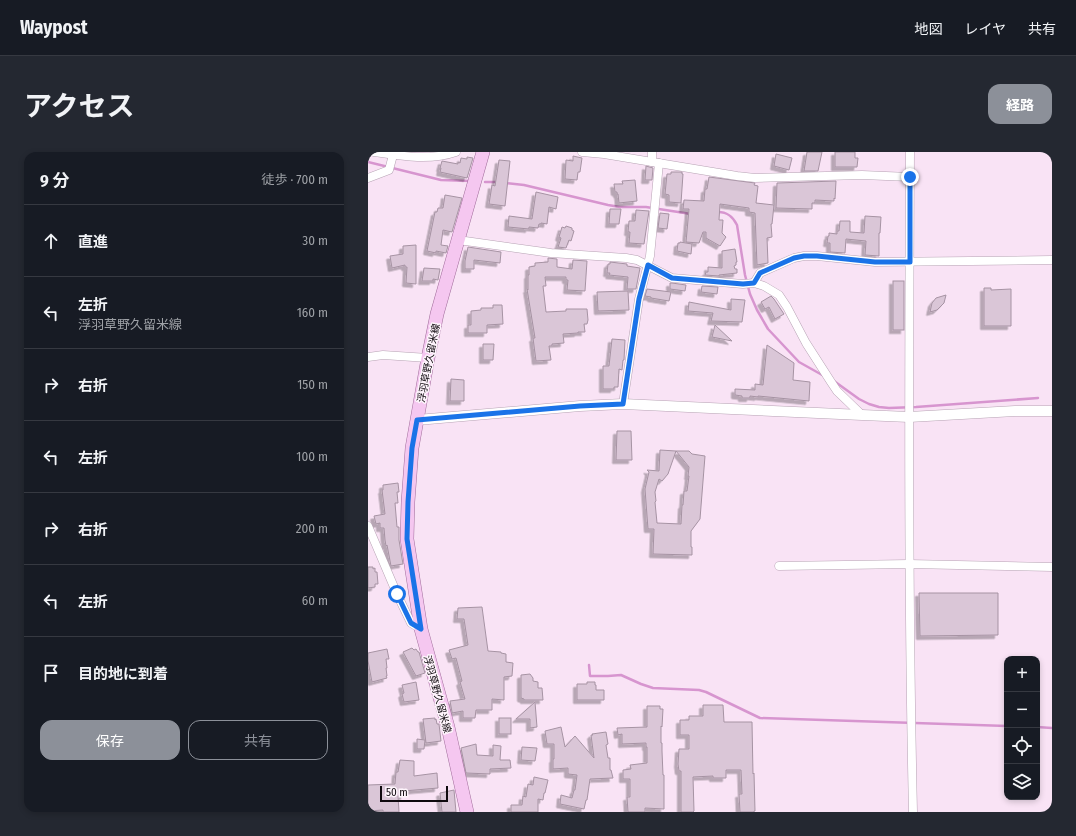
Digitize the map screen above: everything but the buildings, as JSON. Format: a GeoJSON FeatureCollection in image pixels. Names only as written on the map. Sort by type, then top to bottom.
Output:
{"type":"FeatureCollection","features":[{"type":"Feature","properties":{"kind":"main road","name":"浮羽草野久留米線"},"geometry":{"type":"LineString","coordinates":[[467,812],[448,727],[421,629],[407,539],[412,448],[428,358],[437,314],[483,152]]}},
{"type":"Feature","properties":{"kind":"street"},"geometry":{"type":"LineString","coordinates":[[374,152],[393,155],[439,157],[456,152]]}},
{"type":"Feature","properties":{"kind":"street"},"geometry":{"type":"LineString","coordinates":[[582,152],[604,154],[755,178],[862,175],[910,177]]}},
{"type":"Feature","properties":{"kind":"street"},"geometry":{"type":"LineString","coordinates":[[623,404],[639,299],[650,256],[654,208],[655,163],[652,152]]}},
{"type":"Feature","properties":{"kind":"street"},"geometry":{"type":"LineString","coordinates":[[910,152],[909,564],[913,812]]}},
{"type":"Feature","properties":{"kind":"street"},"geometry":{"type":"LineString","coordinates":[[368,178],[390,167],[393,155]]}},
{"type":"Feature","properties":{"kind":"street"},"geometry":{"type":"LineString","coordinates":[[458,240],[551,253],[626,258],[637,260],[672,278],[749,283],[764,286],[779,295],[806,343],[837,391],[862,415]]}},
{"type":"Feature","properties":{"kind":"street"},"geometry":{"type":"LineString","coordinates":[[749,283],[760,273],[794,258],[804,256],[875,262],[1052,260]]}},
{"type":"Feature","properties":{"kind":"street"},"geometry":{"type":"LineString","coordinates":[[368,357],[383,356],[428,358]]}},
{"type":"Feature","properties":{"kind":"street"},"geometry":{"type":"LineString","coordinates":[[417,420],[580,406],[623,404],[862,415],[909,410],[1052,411]]}},
{"type":"Feature","properties":{"kind":"street"},"geometry":{"type":"LineString","coordinates":[[368,526],[411,623],[421,629]]}},
{"type":"Feature","properties":{"kind":"street"},"geometry":{"type":"LineString","coordinates":[[779,566],[909,564],[1052,567]]}},
{"type":"Feature","properties":{"kind":"waterway"},"geometry":{"type":"LineString","coordinates":[[368,162],[441,180],[471,181]]}},
{"type":"Feature","properties":{"kind":"waterway"},"geometry":{"type":"LineString","coordinates":[[485,182],[498,182]]}},
{"type":"Feature","properties":{"kind":"waterway"},"geometry":{"type":"LineString","coordinates":[[505,183],[524,185],[608,205],[620,207],[646,207],[691,214]]}},
{"type":"Feature","properties":{"kind":"waterway"},"geometry":{"type":"LineString","coordinates":[[718,212],[725,213],[730,216],[737,225],[745,275],[750,294],[768,329],[799,362],[824,376]]}},
{"type":"Feature","properties":{"kind":"waterway"},"geometry":{"type":"LineString","coordinates":[[834,381],[859,399],[869,404],[889,408],[1038,398]]}},
{"type":"Feature","properties":{"kind":"waterway"},"geometry":{"type":"LineString","coordinates":[[589,665],[590,676],[621,675],[653,688],[699,690],[760,718],[1004,726]]}},
{"type":"Feature","properties":{"kind":"waterway"},"geometry":{"type":"LineString","coordinates":[[1040,727],[1052,728]]}},
{"type":"Feature","properties":{"kind":"route"},"geometry":{"type":"LineString","coordinates":[[397,594],[411,623],[421,629],[407,539],[412,448],[417,420],[580,406],[623,404],[639,299],[648,265],[672,278],[743,284],[754,283],[760,273],[794,258],[804,256],[875,262],[910,262],[910,177]]}}]}
